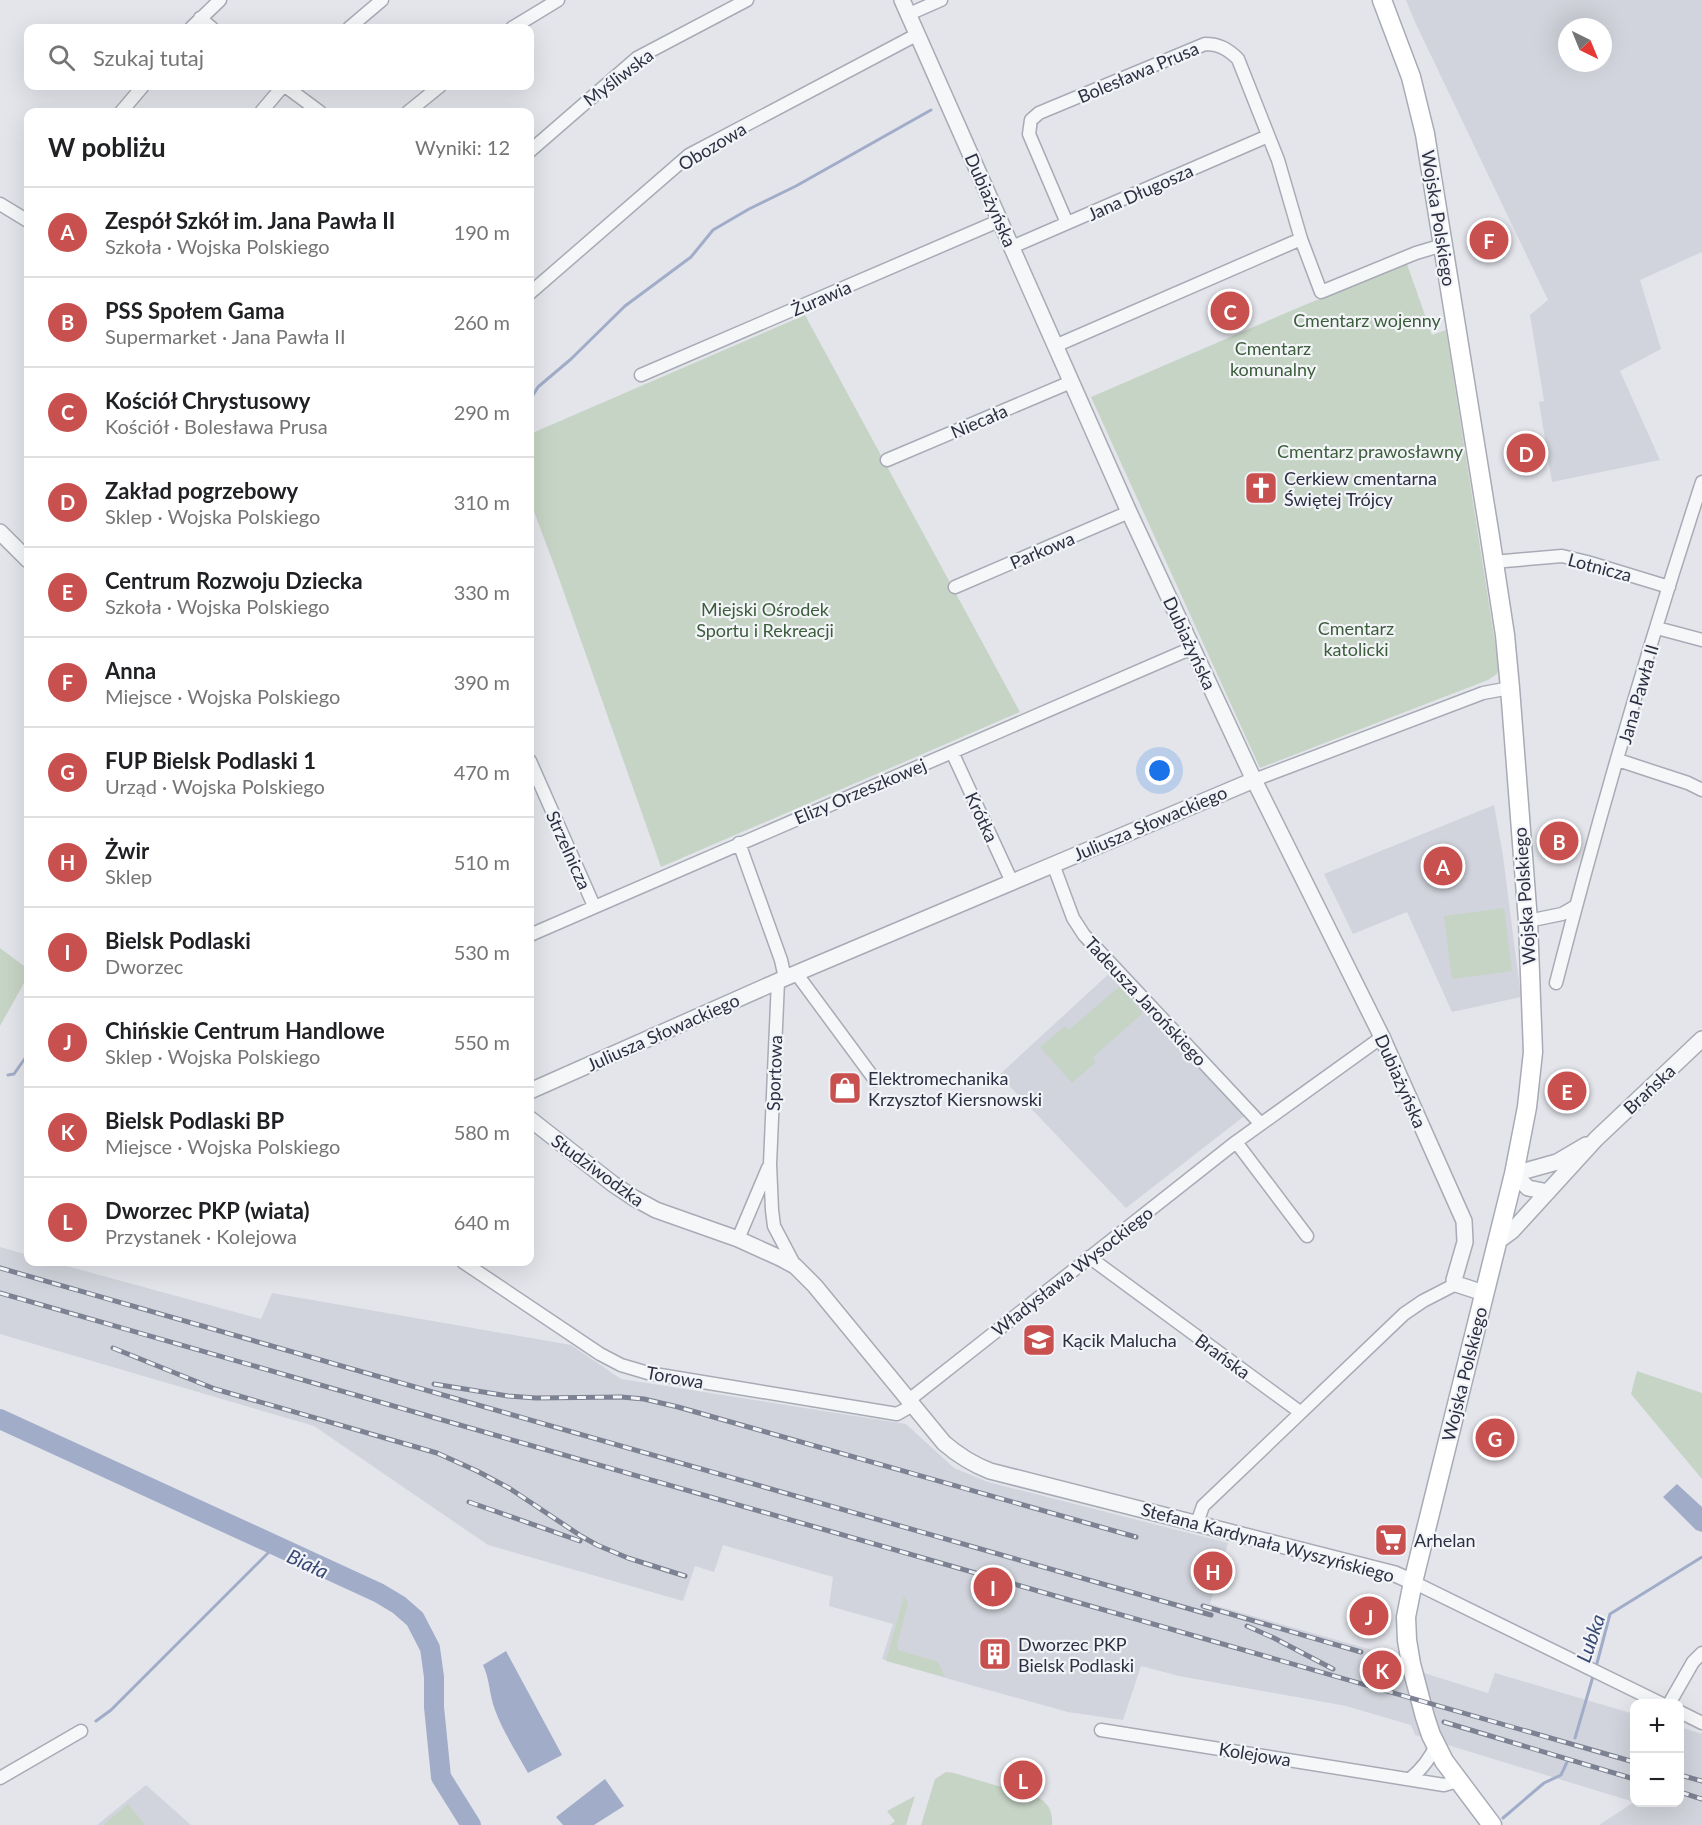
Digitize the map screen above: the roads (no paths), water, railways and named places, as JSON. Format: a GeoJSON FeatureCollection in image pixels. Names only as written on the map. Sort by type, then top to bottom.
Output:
{"type":"FeatureCollection","features":[{"type":"Feature","properties":{"kind":"main road","name":"Wojska Polskiego"},"geometry":{"type":"LineString","coordinates":[[1382,0],[1402,51],[1418,102],[1434,181],[1505,635],[1528,921],[1533,1052],[1520,1148],[1406,1617],[1407,1646],[1415,1684],[1436,1745],[1444,1761],[1492,1825]]}},
{"type":"Feature","properties":{"kind":"street"},"geometry":{"type":"LineString","coordinates":[[194,24],[220,0]]}},
{"type":"Feature","properties":{"kind":"street"},"geometry":{"type":"LineString","coordinates":[[354,24],[382,0]]}},
{"type":"Feature","properties":{"kind":"street"},"geometry":{"type":"LineString","coordinates":[[519,24],[558,0]]}},
{"type":"Feature","properties":{"kind":"street","name":"Myśliwska"},"geometry":{"type":"LineString","coordinates":[[534,147],[637,58],[747,0]]}},
{"type":"Feature","properties":{"kind":"street"},"geometry":{"type":"LineString","coordinates":[[906,7],[941,0]]}},
{"type":"Feature","properties":{"kind":"street","name":"Dubiażyńska"},"geometry":{"type":"LineString","coordinates":[[906,7],[1129,512],[1254,780],[1382,1037],[1464,1221],[1466,1242],[1454,1280],[1456,1284]]}},
{"type":"Feature","properties":{"kind":"street"},"geometry":{"type":"LineString","coordinates":[[200,18],[207,24]]}},
{"type":"Feature","properties":{"kind":"street","name":"Obozowa"},"geometry":{"type":"LineString","coordinates":[[534,290],[689,155],[918,34]]}},
{"type":"Feature","properties":{"kind":"street","name":"Bolesława Prusa"},"geometry":{"type":"LineString","coordinates":[[1067,223],[1029,134],[1032,120],[1039,113],[1205,44],[1214,44],[1226,48],[1238,60],[1278,160],[1301,239],[1321,292],[1416,253],[1443,245]]}},
{"type":"Feature","properties":{"kind":"street"},"geometry":{"type":"LineString","coordinates":[[124,108],[140,90]]}},
{"type":"Feature","properties":{"kind":"street"},"geometry":{"type":"LineString","coordinates":[[265,108],[280,90]]}},
{"type":"Feature","properties":{"kind":"street"},"geometry":{"type":"LineString","coordinates":[[290,90],[314,108]]}},
{"type":"Feature","properties":{"kind":"street"},"geometry":{"type":"LineString","coordinates":[[413,108],[435,90]]}},
{"type":"Feature","properties":{"kind":"street","name":"Jana Długosza"},"geometry":{"type":"LineString","coordinates":[[1012,247],[1268,136]]}},
{"type":"Feature","properties":{"kind":"street"},"geometry":{"type":"LineString","coordinates":[[0,204],[24,219]]}},
{"type":"Feature","properties":{"kind":"street","name":"Żurawia"},"geometry":{"type":"LineString","coordinates":[[641,375],[1000,220]]}},
{"type":"Feature","properties":{"kind":"street"},"geometry":{"type":"LineString","coordinates":[[1055,346],[1301,239]]}},
{"type":"Feature","properties":{"kind":"street","name":"Niecała"},"geometry":{"type":"LineString","coordinates":[[887,460],[1071,382]]}},
{"type":"Feature","properties":{"kind":"street","name":"Jana Pawła II"},"geometry":{"type":"LineString","coordinates":[[1556,983],[1618,760],[1702,482]]}},
{"type":"Feature","properties":{"kind":"street","name":"Parkowa"},"geometry":{"type":"LineString","coordinates":[[955,587],[1129,512]]}},
{"type":"Feature","properties":{"kind":"street"},"geometry":{"type":"LineString","coordinates":[[0,532],[24,556]]}},
{"type":"Feature","properties":{"kind":"street","name":"Lotnicza"},"geometry":{"type":"LineString","coordinates":[[1493,562],[1562,556],[1669,587]]}},
{"type":"Feature","properties":{"kind":"street"},"geometry":{"type":"LineString","coordinates":[[1657,628],[1702,640]]}},
{"type":"Feature","properties":{"kind":"street","name":"Elizy Orzeszkowej"},"geometry":{"type":"LineString","coordinates":[[534,933],[1192,648]]}},
{"type":"Feature","properties":{"kind":"street","name":"Juliusza Słowackiego"},"geometry":{"type":"LineString","coordinates":[[534,1089],[786,978],[1254,780],[1483,693],[1510,688]]}},
{"type":"Feature","properties":{"kind":"street","name":"Krótka"},"geometry":{"type":"LineString","coordinates":[[952,752],[1012,882]]}},
{"type":"Feature","properties":{"kind":"street"},"geometry":{"type":"LineString","coordinates":[[1618,760],[1688,783],[1702,790]]}},
{"type":"Feature","properties":{"kind":"street","name":"Strzelnicza"},"geometry":{"type":"LineString","coordinates":[[534,770],[594,906]]}},
{"type":"Feature","properties":{"kind":"street","name":"Sportowa"},"geometry":{"type":"LineString","coordinates":[[739,843],[786,978],[770,1164],[774,1226],[795,1266],[815,1286],[911,1402]]}},
{"type":"Feature","properties":{"kind":"street","name":"Tadeusza Jarońskiego"},"geometry":{"type":"LineString","coordinates":[[1053,864],[1073,918],[1084,935],[1261,1124]]}},
{"type":"Feature","properties":{"kind":"street"},"geometry":{"type":"LineString","coordinates":[[1528,921],[1562,914],[1576,906]]}},
{"type":"Feature","properties":{"kind":"street"},"geometry":{"type":"LineString","coordinates":[[786,978],[875,1080]]}},
{"type":"Feature","properties":{"kind":"street","name":"Władysława Wysockiego"},"geometry":{"type":"LineString","coordinates":[[911,1402],[1089,1257],[1236,1142],[1382,1037]]}},
{"type":"Feature","properties":{"kind":"street","name":"Brańska"},"geometry":{"type":"LineString","coordinates":[[1497,1242],[1512,1231],[1596,1139],[1702,1039]]}},
{"type":"Feature","properties":{"kind":"street","name":"Studziwodzka"},"geometry":{"type":"LineString","coordinates":[[534,1122],[634,1198],[656,1210],[738,1239]]}},
{"type":"Feature","properties":{"kind":"street","name":"Brańska"},"geometry":{"type":"LineString","coordinates":[[1514,1173],[1557,1162],[1596,1139]]}},
{"type":"Feature","properties":{"kind":"street"},"geometry":{"type":"LineString","coordinates":[[1236,1142],[1307,1236]]}},
{"type":"Feature","properties":{"kind":"street"},"geometry":{"type":"LineString","coordinates":[[1520,1148],[1539,1165]]}},
{"type":"Feature","properties":{"kind":"street","name":"Sportowa"},"geometry":{"type":"LineString","coordinates":[[770,1164],[738,1239],[795,1266]]}},
{"type":"Feature","properties":{"kind":"street"},"geometry":{"type":"LineString","coordinates":[[1514,1173],[1530,1190],[1548,1192]]}},
{"type":"Feature","properties":{"kind":"street","name":"Brańska"},"geometry":{"type":"LineString","coordinates":[[1089,1257],[1300,1412]]}},
{"type":"Feature","properties":{"kind":"street","name":"Torowa"},"geometry":{"type":"LineString","coordinates":[[469,1266],[600,1354],[621,1365],[648,1373],[897,1414],[911,1402]]}},
{"type":"Feature","properties":{"kind":"street"},"geometry":{"type":"LineString","coordinates":[[1197,1523],[1203,1506],[1404,1314],[1456,1284],[1484,1293]]}},
{"type":"Feature","properties":{"kind":"street","name":"Stefana Kardynała Wyszyńskiego"},"geometry":{"type":"LineString","coordinates":[[911,1402],[944,1443],[958,1456],[972,1464],[990,1471],[1395,1574],[1652,1699]]}},
{"type":"Feature","properties":{"kind":"street"},"geometry":{"type":"LineString","coordinates":[[1672,1699],[1693,1662],[1702,1653]]}},
{"type":"Feature","properties":{"kind":"street"},"geometry":{"type":"LineString","coordinates":[[1684,1714],[1702,1723]]}},
{"type":"Feature","properties":{"kind":"street","name":"Kolejowa"},"geometry":{"type":"LineString","coordinates":[[1101,1730],[1444,1785],[1458,1781]]}},
{"type":"Feature","properties":{"kind":"street"},"geometry":{"type":"LineString","coordinates":[[0,1778],[81,1731]]}},
{"type":"Feature","properties":{"kind":"street"},"geometry":{"type":"LineString","coordinates":[[1410,1779],[1431,1757],[1436,1745]]}},
{"type":"Feature","properties":{"kind":"water"},"geometry":{"type":"Polygon","coordinates":[[[1677,1484],[1702,1507],[1702,1532],[1696,1530],[1663,1497],[1677,1484]]]}},
{"type":"Feature","properties":{"kind":"water"},"geometry":{"type":"Polygon","coordinates":[[[506,1651],[562,1755],[528,1773],[498,1718],[483,1665],[506,1651]]]}},
{"type":"Feature","properties":{"kind":"water"},"geometry":{"type":"Polygon","coordinates":[[[605,1779],[624,1806],[594,1825],[563,1825],[556,1817],[605,1779]]]}},
{"type":"Feature","properties":{"kind":"waterway"},"geometry":{"type":"LineString","coordinates":[[534,394],[538,387],[571,359],[625,306],[691,257],[713,230],[931,110]]}},
{"type":"Feature","properties":{"kind":"waterway"},"geometry":{"type":"LineString","coordinates":[[8,1075],[14,1074],[24,1060]]}},
{"type":"Feature","properties":{"kind":"waterway","name":"Biała"},"geometry":{"type":"LineString","coordinates":[[0,1419],[379,1593],[399,1605],[415,1619],[430,1648],[441,1777],[471,1825]]}},
{"type":"Feature","properties":{"kind":"waterway"},"geometry":{"type":"LineString","coordinates":[[96,1721],[111,1710],[275,1546]]}},
{"type":"Feature","properties":{"kind":"waterway","name":"Lubka"},"geometry":{"type":"LineString","coordinates":[[1596,1667],[1610,1614],[1702,1557]]}},
{"type":"Feature","properties":{"kind":"waterway","name":"Lubka"},"geometry":{"type":"LineString","coordinates":[[1575,1738],[1594,1673]]}},
{"type":"Feature","properties":{"kind":"waterway","name":"Lubka"},"geometry":{"type":"LineString","coordinates":[[1503,1818],[1544,1783],[1561,1775],[1567,1762]]}},
{"type":"Feature","properties":{"kind":"railway"},"geometry":{"type":"LineString","coordinates":[[0,1268],[1211,1615]]}},
{"type":"Feature","properties":{"kind":"railway"},"geometry":{"type":"LineString","coordinates":[[0,1293],[1630,1761]]}},
{"type":"Feature","properties":{"kind":"railway"},"geometry":{"type":"LineString","coordinates":[[113,1348],[215,1389],[437,1453],[509,1488],[597,1545],[628,1558],[685,1576]]}},
{"type":"Feature","properties":{"kind":"railway"},"geometry":{"type":"LineString","coordinates":[[434,1384],[508,1396],[644,1399],[1136,1537]]}},
{"type":"Feature","properties":{"kind":"railway"},"geometry":{"type":"LineString","coordinates":[[469,1502],[580,1541]]}},
{"type":"Feature","properties":{"kind":"railway"},"geometry":{"type":"LineString","coordinates":[[1203,1606],[1361,1652]]}},
{"type":"Feature","properties":{"kind":"railway"},"geometry":{"type":"LineString","coordinates":[[1247,1626],[1333,1669]]}},
{"type":"Feature","properties":{"kind":"railway"},"geometry":{"type":"LineString","coordinates":[[1444,1722],[1630,1778]]}},
{"type":"Feature","properties":{"kind":"railway"},"geometry":{"type":"LineString","coordinates":[[1684,1776],[1702,1781]]}},
{"type":"Feature","properties":{"kind":"railway"},"geometry":{"type":"LineString","coordinates":[[1684,1793],[1702,1799]]}},
{"type":"Feature","properties":{"kind":"place","name":"Anna"},"geometry":{"type":"Point","coordinates":[1489,240]}},
{"type":"Feature","properties":{"kind":"place","name":"Kościół Chrystusowy"},"geometry":{"type":"Point","coordinates":[1230,311]}},
{"type":"Feature","properties":{"kind":"place","name":"Zakład pogrzebowy"},"geometry":{"type":"Point","coordinates":[1526,453]}},
{"type":"Feature","properties":{"kind":"place","name":"Cerkiew cmentarna Świętej Trójcy"},"geometry":{"type":"Point","coordinates":[1261,488]}},
{"type":"Feature","properties":{"kind":"place","name":"PSS Społem Gama"},"geometry":{"type":"Point","coordinates":[1559,841]}},
{"type":"Feature","properties":{"kind":"place","name":"Zespół Szkół im. Jana Pawła II"},"geometry":{"type":"Point","coordinates":[1443,866]}},
{"type":"Feature","properties":{"kind":"place","name":"Elektromechanika Krzysztof Kiersnowski"},"geometry":{"type":"Point","coordinates":[845,1088]}},
{"type":"Feature","properties":{"kind":"place","name":"Centrum Rozwoju Dziecka"},"geometry":{"type":"Point","coordinates":[1567,1091]}},
{"type":"Feature","properties":{"kind":"place","name":"Kącik Malucha"},"geometry":{"type":"Point","coordinates":[1039,1340]}},
{"type":"Feature","properties":{"kind":"place","name":"FUP Bielsk Podlaski 1"},"geometry":{"type":"Point","coordinates":[1495,1438]}},
{"type":"Feature","properties":{"kind":"place","name":"Arhelan"},"geometry":{"type":"Point","coordinates":[1391,1540]}},
{"type":"Feature","properties":{"kind":"place","name":"Żwir"},"geometry":{"type":"Point","coordinates":[1213,1571]}},
{"type":"Feature","properties":{"kind":"place","name":"Bielsk Podlaski"},"geometry":{"type":"Point","coordinates":[993,1587]}},
{"type":"Feature","properties":{"kind":"place","name":"Chińskie Centrum Handlowe"},"geometry":{"type":"Point","coordinates":[1369,1616]}},
{"type":"Feature","properties":{"kind":"place","name":"Dworzec PKP Bielsk Podlaski"},"geometry":{"type":"Point","coordinates":[995,1654]}},
{"type":"Feature","properties":{"kind":"place","name":"Bielsk Podlaski BP"},"geometry":{"type":"Point","coordinates":[1382,1670]}},
{"type":"Feature","properties":{"kind":"place","name":"Dworzec PKP (wiata)"},"geometry":{"type":"Point","coordinates":[1023,1780]}},
{"type":"Feature","properties":{"kind":"park label","name":"Cmentarz wojenny"},"geometry":{"type":"Point","coordinates":[1367,320]}},
{"type":"Feature","properties":{"kind":"park label","name":"Cmentarz komunalny"},"geometry":{"type":"Point","coordinates":[1273,358]}},
{"type":"Feature","properties":{"kind":"park label","name":"Cmentarz prawosławny"},"geometry":{"type":"Point","coordinates":[1370,451]}},
{"type":"Feature","properties":{"kind":"park label","name":"Miejski Ośrodek Sportu i Rekreacji"},"geometry":{"type":"Point","coordinates":[765,619]}},
{"type":"Feature","properties":{"kind":"park label","name":"Cmentarz katolicki"},"geometry":{"type":"Point","coordinates":[1356,638]}}]}
